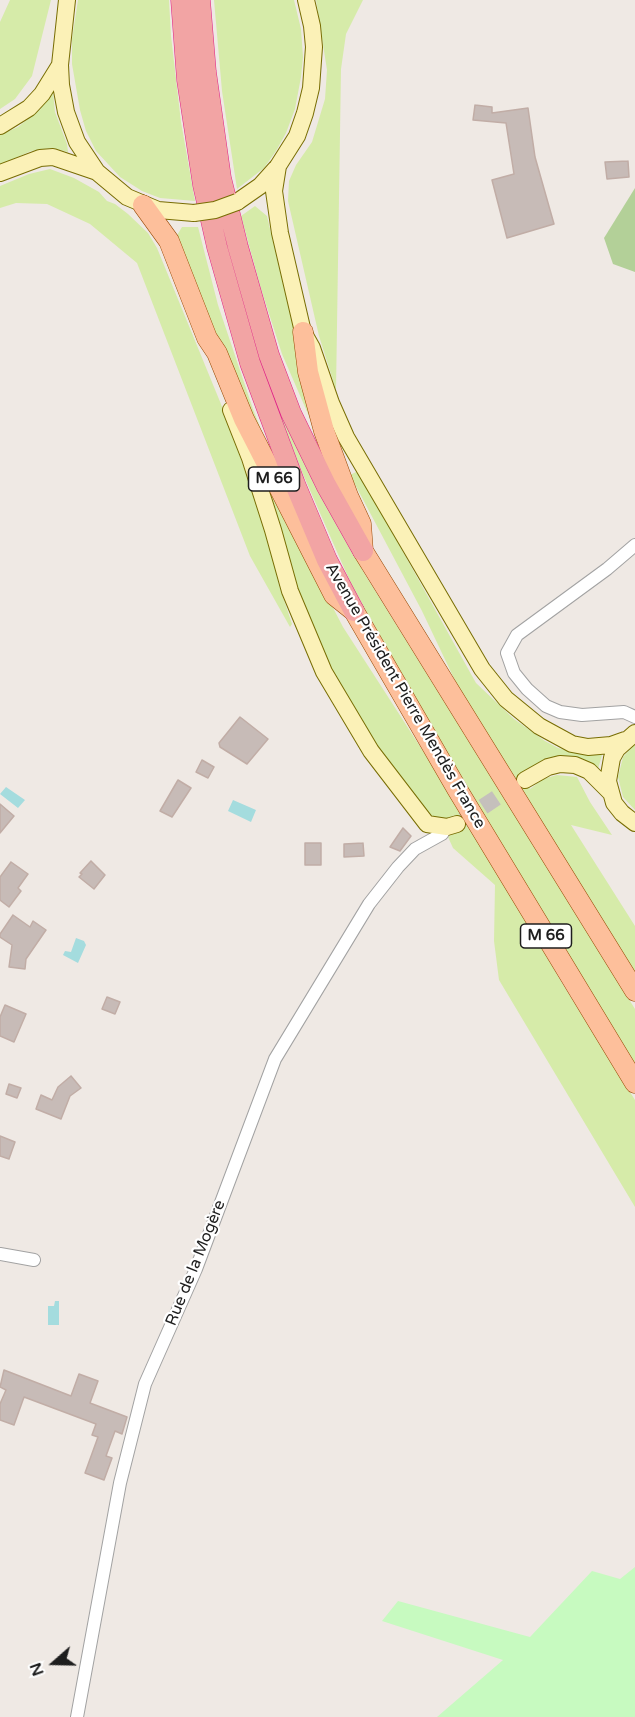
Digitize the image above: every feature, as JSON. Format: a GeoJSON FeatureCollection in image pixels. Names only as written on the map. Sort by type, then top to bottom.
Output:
{"type":"FeatureCollection","features":[{"type":"Feature","properties":{"kind":"highway","name":"Avenue Président Pierre Mendès France"},"geometry":{"type":"LineString","coordinates":[[181,0],[187,80],[203,185],[217,247],[247,353],[299,495],[327,560],[354,611]]}},
{"type":"Feature","properties":{"kind":"highway","name":"M 66"},"geometry":{"type":"LineString","coordinates":[[200,0],[206,72],[221,178],[269,355],[296,424],[326,485],[363,551]]}},
{"type":"Feature","properties":{"kind":"main road"},"geometry":{"type":"LineString","coordinates":[[67,0],[60,65],[61,85],[66,112],[77,142],[97,172],[127,197],[158,210],[194,213],[215,210],[237,202],[260,186],[278,166],[297,135],[311,88],[314,47],[306,0]]}},
{"type":"Feature","properties":{"kind":"main road"},"geometry":{"type":"LineString","coordinates":[[0,126],[29,108],[42,94],[60,65]]}},
{"type":"Feature","properties":{"kind":"main road"},"geometry":{"type":"LineString","coordinates":[[0,173],[40,158],[53,157],[97,172]]}},
{"type":"Feature","properties":{"kind":"main road","name":"M 66"},"geometry":{"type":"LineString","coordinates":[[278,166],[274,191],[276,210],[303,332],[308,372],[324,431],[361,524],[363,551],[635,991]]}},
{"type":"Feature","properties":{"kind":"main road","name":"M 66"},"geometry":{"type":"LineString","coordinates":[[142,205],[169,241],[207,338],[217,353],[244,419],[334,595],[354,611]]}},
{"type":"Feature","properties":{"kind":"main road","name":"M 66"},"geometry":{"type":"LineString","coordinates":[[303,332],[312,348],[331,403],[346,437],[482,669],[506,699],[540,726],[572,744],[588,747],[611,745],[630,736]]}},
{"type":"Feature","properties":{"kind":"main road"},"geometry":{"type":"LineString","coordinates":[[207,338],[210,356],[250,458],[290,591],[324,672],[371,751],[427,824],[452,825]]}},
{"type":"Feature","properties":{"kind":"main road","name":"Avenue Président Pierre Mendès France"},"geometry":{"type":"LineString","coordinates":[[354,611],[457,789],[635,1083]]}},
{"type":"Feature","properties":{"kind":"main road"},"geometry":{"type":"LineString","coordinates":[[630,736],[612,758],[609,769],[610,792],[621,813],[635,823]]}},
{"type":"Feature","properties":{"kind":"main road"},"geometry":{"type":"LineString","coordinates":[[525,780],[548,767],[560,764],[575,765],[589,771],[610,792]]}},
{"type":"Feature","properties":{"kind":"street"},"geometry":{"type":"LineString","coordinates":[[635,545],[607,569],[517,634],[507,653],[514,673],[527,689],[546,706],[560,712],[582,715],[624,712],[635,717]]}},
{"type":"Feature","properties":{"kind":"street"},"geometry":{"type":"LineString","coordinates":[[416,849],[427,824]]}},
{"type":"Feature","properties":{"kind":"street"},"geometry":{"type":"LineString","coordinates":[[416,849],[442,834],[452,825]]}},
{"type":"Feature","properties":{"kind":"street","name":"Rue de la Mogère"},"geometry":{"type":"LineString","coordinates":[[77,1717],[120,1483],[146,1384],[196,1269],[275,1059],[369,904],[398,867],[416,849]]}},
{"type":"Feature","properties":{"kind":"street"},"geometry":{"type":"LineString","coordinates":[[0,1254],[34,1260]]}},
{"type":"Feature","properties":{"kind":"green space"},"geometry":{"type":"Polygon","coordinates":[[[10,0],[51,0],[32,76],[15,99],[0,109],[0,22],[10,0]]]}},
{"type":"Feature","properties":{"kind":"green space"},"geometry":{"type":"Polygon","coordinates":[[[78,0],[169,0],[181,122],[195,201],[160,198],[142,191],[120,177],[96,151],[86,131],[80,110],[72,64],[72,39],[78,0]]]}},
{"type":"Feature","properties":{"kind":"green space"},"geometry":{"type":"Polygon","coordinates":[[[214,0],[294,0],[301,29],[303,57],[301,77],[295,109],[286,133],[264,168],[237,189],[222,91],[214,0]]]}},
{"type":"Feature","properties":{"kind":"green space"},"geometry":{"type":"Polygon","coordinates":[[[316,0],[363,0],[346,34],[341,69],[336,390],[319,336],[288,201],[289,181],[296,165],[312,142],[325,99],[327,70],[316,0]]]}},
{"type":"Feature","properties":{"kind":"green space"},"geometry":{"type":"Polygon","coordinates":[[[53,92],[55,112],[68,152],[52,148],[31,151],[0,165],[0,135],[18,127],[40,109],[53,92]]]}},
{"type":"Feature","properties":{"kind":"green space"},"geometry":{"type":"Polygon","coordinates":[[[50,169],[74,178],[99,192],[148,233],[157,248],[223,409],[265,526],[279,585],[292,624],[290,627],[250,556],[137,263],[90,224],[47,204],[16,203],[0,208],[0,186],[29,174],[50,169]]]}},
{"type":"Feature","properties":{"kind":"green space"},"geometry":{"type":"Polygon","coordinates":[[[635,188],[635,272],[613,264],[604,238],[635,188]]]}},
{"type":"Feature","properties":{"kind":"green space"},"geometry":{"type":"Polygon","coordinates":[[[255,206],[267,216],[318,437],[282,354],[241,216],[255,206]]]}},
{"type":"Feature","properties":{"kind":"green space"},"geometry":{"type":"Polygon","coordinates":[[[182,227],[198,227],[218,305],[267,445],[244,403],[176,237],[182,227]]]}},
{"type":"Feature","properties":{"kind":"green space"},"geometry":{"type":"Polygon","coordinates":[[[279,413],[283,413],[301,453],[364,573],[635,1009],[635,1070],[473,799],[352,586],[279,413]]]}},
{"type":"Feature","properties":{"kind":"green space"},"geometry":{"type":"Polygon","coordinates":[[[358,471],[476,683],[514,719],[545,741],[558,748],[576,753],[602,755],[598,769],[584,761],[522,776],[530,789],[543,779],[557,775],[577,777],[612,835],[571,825],[635,926],[635,977],[460,691],[422,611],[350,475],[358,471]]]}},
{"type":"Feature","properties":{"kind":"green space"},"geometry":{"type":"Polygon","coordinates":[[[265,477],[343,627],[470,824],[562,983],[635,1100],[635,1207],[499,980],[494,941],[495,885],[453,848],[448,837],[462,827],[454,815],[448,819],[428,817],[369,739],[322,655],[296,589],[265,477]]]}},
{"type":"Feature","properties":{"kind":"green space"},"geometry":{"type":"Polygon","coordinates":[[[635,744],[635,810],[623,797],[618,777],[623,757],[635,744]]]}},
{"type":"Feature","properties":{"kind":"green space"},"geometry":{"type":"Polygon","coordinates":[[[635,1567],[635,1717],[437,1717],[503,1660],[382,1621],[398,1601],[530,1637],[592,1571],[620,1579],[635,1567]]]}},
{"type":"Feature","properties":{"kind":"water"},"geometry":{"type":"Polygon","coordinates":[[[6,787],[25,800],[18,808],[0,794],[6,787]]]}},
{"type":"Feature","properties":{"kind":"water"},"geometry":{"type":"Polygon","coordinates":[[[233,800],[256,810],[251,822],[228,811],[233,800]]]}},
{"type":"Feature","properties":{"kind":"water"},"geometry":{"type":"Polygon","coordinates":[[[76,938],[84,941],[86,945],[78,963],[63,955],[65,951],[71,952],[76,938]]]}},
{"type":"Feature","properties":{"kind":"water"},"geometry":{"type":"Polygon","coordinates":[[[55,1301],[59,1301],[59,1325],[48,1325],[48,1306],[54,1306],[55,1301]]]}},
{"type":"Feature","properties":{"kind":"building"},"geometry":{"type":"Polygon","coordinates":[[[475,105],[492,107],[492,113],[528,108],[535,157],[554,224],[507,238],[492,180],[514,174],[506,123],[473,120],[475,105]]]}},
{"type":"Feature","properties":{"kind":"building"},"geometry":{"type":"Polygon","coordinates":[[[628,161],[629,177],[607,179],[605,162],[628,161]]]}},
{"type":"Feature","properties":{"kind":"building"},"geometry":{"type":"Polygon","coordinates":[[[240,717],[268,739],[247,764],[220,747],[219,743],[240,717]]]}},
{"type":"Feature","properties":{"kind":"building"},"geometry":{"type":"Polygon","coordinates":[[[202,760],[214,767],[208,778],[196,772],[202,760]]]}},
{"type":"Feature","properties":{"kind":"building"},"geometry":{"type":"Polygon","coordinates":[[[178,780],[191,788],[172,817],[160,811],[178,780]]]}},
{"type":"Feature","properties":{"kind":"building"},"geometry":{"type":"Polygon","coordinates":[[[0,804],[14,816],[0,833],[0,804]]]}},
{"type":"Feature","properties":{"kind":"building"},"geometry":{"type":"Polygon","coordinates":[[[403,828],[411,836],[400,851],[390,847],[403,828]]]}},
{"type":"Feature","properties":{"kind":"building"},"geometry":{"type":"Polygon","coordinates":[[[305,843],[321,843],[321,865],[305,865],[305,843]]]}},
{"type":"Feature","properties":{"kind":"building"},"geometry":{"type":"Polygon","coordinates":[[[363,843],[364,856],[344,857],[344,844],[363,843]]]}},
{"type":"Feature","properties":{"kind":"building"},"geometry":{"type":"Polygon","coordinates":[[[91,861],[105,875],[94,889],[79,877],[91,861]]]}},
{"type":"Feature","properties":{"kind":"building"},"geometry":{"type":"Polygon","coordinates":[[[11,862],[28,874],[18,888],[21,891],[9,907],[0,900],[0,877],[11,862]]]}},
{"type":"Feature","properties":{"kind":"building"},"geometry":{"type":"Polygon","coordinates":[[[13,915],[30,927],[33,921],[46,930],[26,959],[25,969],[9,967],[12,945],[0,937],[13,915]]]}},
{"type":"Feature","properties":{"kind":"building"},"geometry":{"type":"Polygon","coordinates":[[[107,997],[120,1002],[115,1014],[102,1009],[107,997]]]}},
{"type":"Feature","properties":{"kind":"building"},"geometry":{"type":"Polygon","coordinates":[[[5,1005],[26,1014],[14,1042],[0,1036],[0,1017],[5,1005]]]}},
{"type":"Feature","properties":{"kind":"building"},"geometry":{"type":"Polygon","coordinates":[[[71,1076],[81,1088],[70,1096],[61,1119],[36,1109],[41,1095],[52,1100],[58,1087],[71,1076]]]}},
{"type":"Feature","properties":{"kind":"building"},"geometry":{"type":"Polygon","coordinates":[[[9,1084],[21,1088],[17,1098],[6,1094],[9,1084]]]}},
{"type":"Feature","properties":{"kind":"building"},"geometry":{"type":"Polygon","coordinates":[[[0,1136],[15,1142],[9,1159],[0,1156],[0,1136]]]}},
{"type":"Feature","properties":{"kind":"building"},"geometry":{"type":"Polygon","coordinates":[[[4,1370],[71,1396],[79,1374],[98,1381],[90,1403],[127,1417],[122,1434],[115,1431],[106,1456],[112,1458],[104,1480],[85,1473],[98,1437],[92,1435],[96,1424],[24,1397],[14,1425],[0,1420],[0,1404],[6,1390],[0,1387],[4,1370]]]}},
{"type":"Feature","properties":{"kind":"tunnel"},"geometry":{"type":"LineString","coordinates":[[463,820],[519,783]]}}]}
